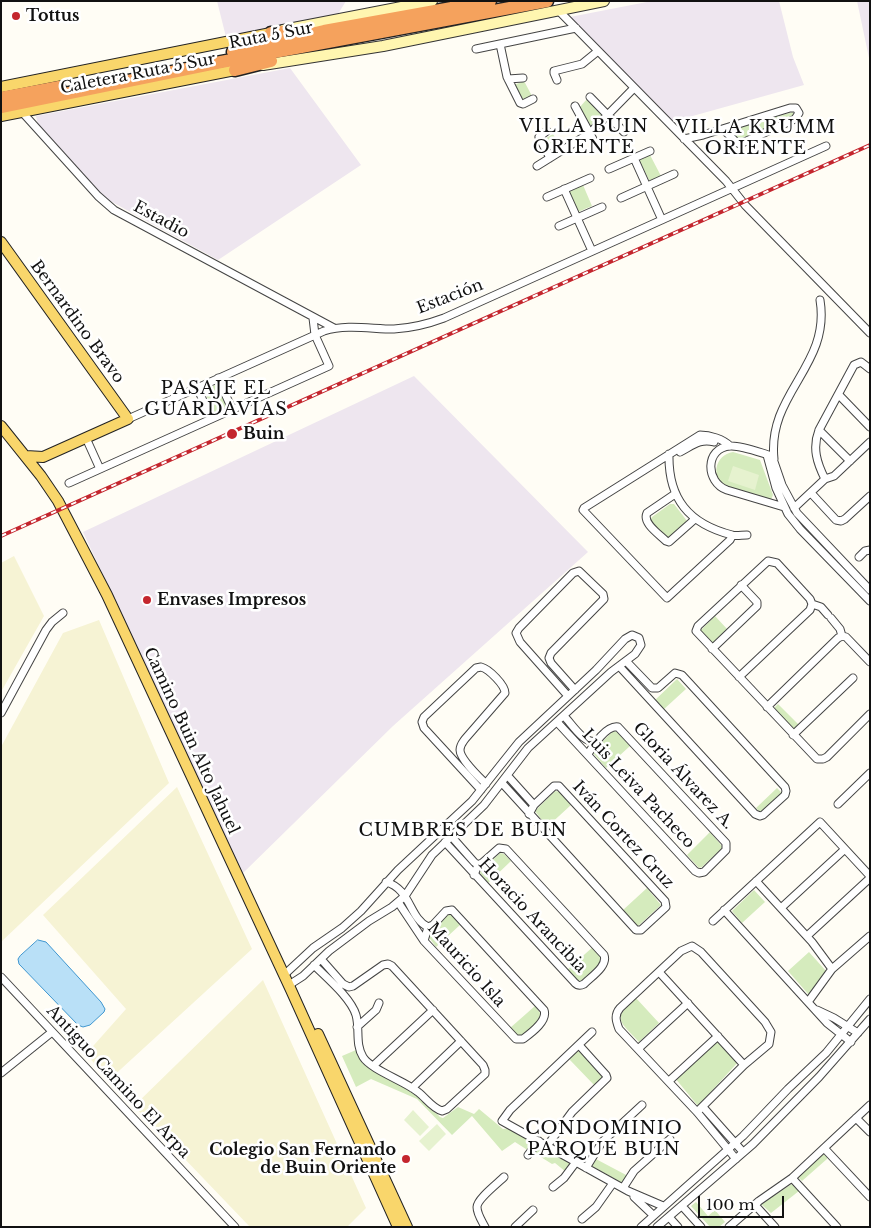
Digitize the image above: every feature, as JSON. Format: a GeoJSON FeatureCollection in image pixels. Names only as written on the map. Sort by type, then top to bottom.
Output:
{"type":"FeatureCollection","features":[{"type":"Feature","properties":{"kind":"highway","name":"Ruta 5 Sur"},"geometry":{"type":"LineString","coordinates":[[1,98],[136,72],[324,32],[490,1]]}},
{"type":"Feature","properties":{"kind":"highway","name":"Ruta 5 Sur"},"geometry":{"type":"LineString","coordinates":[[1,107],[221,62],[547,1]]}},
{"type":"Feature","properties":{"kind":"highway"},"geometry":{"type":"LineString","coordinates":[[271,34],[389,20]]}},
{"type":"Feature","properties":{"kind":"highway"},"geometry":{"type":"LineString","coordinates":[[235,70],[345,39]]}},
{"type":"Feature","properties":{"kind":"main road","name":"Caletera Ruta 5 Sur"},"geometry":{"type":"LineString","coordinates":[[1,87],[271,34],[294,27],[432,1]]}},
{"type":"Feature","properties":{"kind":"main road","name":"Caletera Ruta 5 Sur"},"geometry":{"type":"LineString","coordinates":[[1,116],[235,70],[365,50],[604,1]]}},
{"type":"Feature","properties":{"kind":"main road","name":"Bernardino Bravo"},"geometry":{"type":"LineString","coordinates":[[1,242],[128,419]]}},
{"type":"Feature","properties":{"kind":"main road","name":"Estación"},"geometry":{"type":"LineString","coordinates":[[26,456],[39,458],[51,454],[128,419]]}},
{"type":"Feature","properties":{"kind":"main road","name":"Camino Buin Alto Jahuel"},"geometry":{"type":"LineString","coordinates":[[1,426],[26,456],[64,510],[116,612],[284,974],[398,1227]]}},
{"type":"Feature","properties":{"kind":"main road"},"geometry":{"type":"LineString","coordinates":[[41,476],[43,464],[51,454]]}},
{"type":"Feature","properties":{"kind":"main road","name":"Camino Buin Alto Jahuel"},"geometry":{"type":"LineString","coordinates":[[289,985],[299,991],[407,1227]]}},
{"type":"Feature","properties":{"kind":"street"},"geometry":{"type":"LineString","coordinates":[[558,10],[693,147],[799,261],[870,333]]}},
{"type":"Feature","properties":{"kind":"street"},"geometry":{"type":"LineString","coordinates":[[476,49],[576,28]]}},
{"type":"Feature","properties":{"kind":"street"},"geometry":{"type":"LineString","coordinates":[[500,44],[508,79],[521,104],[533,99]]}},
{"type":"Feature","properties":{"kind":"street"},"geometry":{"type":"LineString","coordinates":[[557,80],[554,71],[582,64],[598,51]]}},
{"type":"Feature","properties":{"kind":"street"},"geometry":{"type":"LineString","coordinates":[[508,79],[523,78]]}},
{"type":"Feature","properties":{"kind":"street"},"geometry":{"type":"LineString","coordinates":[[537,166],[590,133],[634,88]]}},
{"type":"Feature","properties":{"kind":"street"},"geometry":{"type":"LineString","coordinates":[[590,97],[624,132]]}},
{"type":"Feature","properties":{"kind":"street"},"geometry":{"type":"LineString","coordinates":[[575,106],[595,143]]}},
{"type":"Feature","properties":{"kind":"street"},"geometry":{"type":"LineString","coordinates":[[684,139],[792,108],[796,108],[799,113],[795,119],[740,144],[723,129]]}},
{"type":"Feature","properties":{"kind":"street","name":"Estadio"},"geometry":{"type":"LineString","coordinates":[[22,112],[108,206],[313,318],[335,328]]}},
{"type":"Feature","properties":{"kind":"street"},"geometry":{"type":"LineString","coordinates":[[547,131],[539,137],[550,158]]}},
{"type":"Feature","properties":{"kind":"street"},"geometry":{"type":"LineString","coordinates":[[693,147],[703,135]]}},
{"type":"Feature","properties":{"kind":"street","name":"Estación"},"geometry":{"type":"LineString","coordinates":[[128,419],[315,335],[335,328],[404,328],[431,323],[826,146]]}},
{"type":"Feature","properties":{"kind":"street"},"geometry":{"type":"LineString","coordinates":[[609,169],[650,151]]}},
{"type":"Feature","properties":{"kind":"street"},"geometry":{"type":"LineString","coordinates":[[634,158],[662,220]]}},
{"type":"Feature","properties":{"kind":"street"},"geometry":{"type":"LineString","coordinates":[[621,198],[674,174]]}},
{"type":"Feature","properties":{"kind":"street"},"geometry":{"type":"LineString","coordinates":[[547,197],[590,178]]}},
{"type":"Feature","properties":{"kind":"street"},"geometry":{"type":"LineString","coordinates":[[564,190],[592,251]]}},
{"type":"Feature","properties":{"kind":"street"},"geometry":{"type":"LineString","coordinates":[[559,226],[602,207]]}},
{"type":"Feature","properties":{"kind":"street"},"geometry":{"type":"LineString","coordinates":[[820,300],[821,318],[818,340],[809,361],[779,414],[773,434],[770,457],[772,479],[784,507],[793,520],[870,590]]}},
{"type":"Feature","properties":{"kind":"street"},"geometry":{"type":"LineString","coordinates":[[69,483],[329,366],[315,335],[313,318]]}},
{"type":"Feature","properties":{"kind":"street"},"geometry":{"type":"LineString","coordinates":[[825,479],[818,464],[816,453],[816,440],[819,430],[856,364],[863,363],[870,369]]}},
{"type":"Feature","properties":{"kind":"street"},"geometry":{"type":"LineString","coordinates":[[218,378],[232,409]]}},
{"type":"Feature","properties":{"kind":"street"},"geometry":{"type":"LineString","coordinates":[[197,387],[211,419]]}},
{"type":"Feature","properties":{"kind":"street"},"geometry":{"type":"LineString","coordinates":[[839,396],[870,427]]}},
{"type":"Feature","properties":{"kind":"street"},"geometry":{"type":"LineString","coordinates":[[819,430],[850,461]]}},
{"type":"Feature","properties":{"kind":"street"},"geometry":{"type":"LineString","coordinates":[[732,536],[730,540],[667,598],[583,511],[584,508],[700,435],[722,440],[727,447],[770,457]]}},
{"type":"Feature","properties":{"kind":"street"},"geometry":{"type":"LineString","coordinates":[[86,438],[100,469]]}},
{"type":"Feature","properties":{"kind":"street"},"geometry":{"type":"LineString","coordinates":[[794,508],[825,479],[834,476],[870,442]]}},
{"type":"Feature","properties":{"kind":"street"},"geometry":{"type":"LineString","coordinates":[[727,447],[716,454],[711,465],[713,477],[719,486],[784,507]]}},
{"type":"Feature","properties":{"kind":"street"},"geometry":{"type":"LineString","coordinates":[[669,456],[670,474],[675,494],[683,507],[695,519],[732,536],[747,536]]}},
{"type":"Feature","properties":{"kind":"street"},"geometry":{"type":"LineString","coordinates":[[770,457],[782,485],[810,534],[870,601]]}},
{"type":"Feature","properties":{"kind":"street"},"geometry":{"type":"LineString","coordinates":[[811,493],[836,520],[841,521],[870,496]]}},
{"type":"Feature","properties":{"kind":"street"},"geometry":{"type":"LineString","coordinates":[[675,494],[647,512],[645,516],[646,521],[669,542],[695,519]]}},
{"type":"Feature","properties":{"kind":"street"},"geometry":{"type":"LineString","coordinates":[[859,558],[866,551],[870,550]]}},
{"type":"Feature","properties":{"kind":"street"},"geometry":{"type":"LineString","coordinates":[[739,677],[810,610],[812,604],[810,599],[773,561],[763,564],[697,627],[698,634],[815,757],[823,759],[870,714]]}},
{"type":"Feature","properties":{"kind":"street"},"geometry":{"type":"LineString","coordinates":[[543,667],[604,599],[603,594],[582,572],[574,573],[517,631],[520,642],[568,696]]}},
{"type":"Feature","properties":{"kind":"street"},"geometry":{"type":"LineString","coordinates":[[712,649],[757,606],[757,602],[741,585]]}},
{"type":"Feature","properties":{"kind":"street"},"geometry":{"type":"LineString","coordinates":[[812,604],[818,606],[830,617],[840,629],[842,636]]}},
{"type":"Feature","properties":{"kind":"street"},"geometry":{"type":"LineString","coordinates":[[1,713],[46,630],[62,613]]}},
{"type":"Feature","properties":{"kind":"street"},"geometry":{"type":"LineString","coordinates":[[284,974],[318,944],[352,920],[386,882],[475,798],[508,754],[529,732],[596,670],[625,639],[630,635],[635,635],[640,640],[641,647],[536,740],[522,755],[484,805],[432,856],[398,902],[369,921],[323,957],[303,976],[289,985]]}},
{"type":"Feature","properties":{"kind":"street"},"geometry":{"type":"LineString","coordinates":[[842,636],[846,637],[870,662]]}},
{"type":"Feature","properties":{"kind":"street"},"geometry":{"type":"LineString","coordinates":[[767,706],[842,636]]}},
{"type":"Feature","properties":{"kind":"street"},"geometry":{"type":"LineString","coordinates":[[535,658],[550,659],[575,690]]}},
{"type":"Feature","properties":{"kind":"street"},"geometry":{"type":"LineString","coordinates":[[626,661],[649,686],[657,688]]}},
{"type":"Feature","properties":{"kind":"street"},"geometry":{"type":"LineString","coordinates":[[619,666],[650,702],[757,815],[765,814],[785,796],[785,787],[680,674],[674,673],[657,688],[650,702]]}},
{"type":"Feature","properties":{"kind":"street"},"geometry":{"type":"LineString","coordinates":[[479,667],[486,669],[504,687],[506,692],[461,744],[462,758],[483,787],[449,755],[424,728],[422,722],[424,717],[479,667]]}},
{"type":"Feature","properties":{"kind":"street"},"geometry":{"type":"LineString","coordinates":[[596,670],[604,679]]}},
{"type":"Feature","properties":{"kind":"street"},"geometry":{"type":"LineString","coordinates":[[793,734],[853,678]]}},
{"type":"Feature","properties":{"kind":"street","name":"Luis Leiva Pacheco"},"geometry":{"type":"LineString","coordinates":[[564,716],[586,740],[591,742],[597,741]]}},
{"type":"Feature","properties":{"kind":"street","name":"Luis Leiva Pacheco"},"geometry":{"type":"LineString","coordinates":[[557,722],[695,871],[699,873]]}},
{"type":"Feature","properties":{"kind":"street","name":"Gloria Álvarez A."},"geometry":{"type":"LineString","coordinates":[[597,741],[612,727],[620,728],[726,844],[727,848],[725,851],[704,872],[699,873]]}},
{"type":"Feature","properties":{"kind":"street"},"geometry":{"type":"LineString","coordinates":[[529,732],[536,740]]}},
{"type":"Feature","properties":{"kind":"street"},"geometry":{"type":"LineString","coordinates":[[588,754],[597,741]]}},
{"type":"Feature","properties":{"kind":"street"},"geometry":{"type":"LineString","coordinates":[[449,755],[460,751]]}},
{"type":"Feature","properties":{"kind":"street"},"geometry":{"type":"LineString","coordinates":[[502,783],[529,814],[534,805],[507,775]]}},
{"type":"Feature","properties":{"kind":"street"},"geometry":{"type":"LineString","coordinates":[[838,804],[869,776]]}},
{"type":"Feature","properties":{"kind":"street","name":"Iván Cortez Cruz"},"geometry":{"type":"LineString","coordinates":[[529,814],[635,930],[638,931],[666,904],[560,787],[557,786],[534,805]]}},
{"type":"Feature","properties":{"kind":"street"},"geometry":{"type":"LineString","coordinates":[[475,798],[484,805]]}},
{"type":"Feature","properties":{"kind":"street"},"geometry":{"type":"LineString","coordinates":[[713,921],[820,822],[870,877],[807,936]]}},
{"type":"Feature","properties":{"kind":"street","name":"Horacio Arancibia"},"geometry":{"type":"LineString","coordinates":[[445,842],[575,983],[579,986],[584,984],[604,964],[606,959],[604,955],[506,849],[499,848],[482,863],[478,864],[451,836]]}},
{"type":"Feature","properties":{"kind":"street"},"geometry":{"type":"LineString","coordinates":[[781,908],[845,849]]}},
{"type":"Feature","properties":{"kind":"street"},"geometry":{"type":"LineString","coordinates":[[474,875],[478,864]]}},
{"type":"Feature","properties":{"kind":"street"},"geometry":{"type":"LineString","coordinates":[[756,881],[807,936],[832,969]]}},
{"type":"Feature","properties":{"kind":"street"},"geometry":{"type":"LineString","coordinates":[[386,882],[396,886],[404,896]]}},
{"type":"Feature","properties":{"kind":"street","name":"Mauricio Isla"},"geometry":{"type":"LineString","coordinates":[[398,902],[424,941],[514,1038],[519,1040],[524,1038],[537,1026],[546,1015],[544,1010],[453,912],[449,910],[428,928],[420,922],[404,896]]}},
{"type":"Feature","properties":{"kind":"street"},"geometry":{"type":"LineString","coordinates":[[724,910],[827,1023],[851,1042]]}},
{"type":"Feature","properties":{"kind":"street"},"geometry":{"type":"LineString","coordinates":[[424,941],[428,928]]}},
{"type":"Feature","properties":{"kind":"street"},"geometry":{"type":"LineString","coordinates":[[808,1002],[832,969],[870,936]]}},
{"type":"Feature","properties":{"kind":"street"},"geometry":{"type":"LineString","coordinates":[[318,944],[323,957],[343,984],[348,987],[353,986]]}},
{"type":"Feature","properties":{"kind":"street"},"geometry":{"type":"LineString","coordinates":[[700,1109],[744,1065],[766,1047],[771,1036],[765,1022],[701,952],[692,946],[684,948],[620,1008],[616,1018],[619,1029],[669,1081],[743,1152]]}},
{"type":"Feature","properties":{"kind":"street"},"geometry":{"type":"LineString","coordinates":[[314,965],[347,1000],[356,1015],[360,1052],[364,1059],[412,1088],[440,1111],[450,1107],[483,1076],[486,1070],[483,1065],[392,966],[388,964],[380,966],[353,986],[347,1000]]}},
{"type":"Feature","properties":{"kind":"street"},"geometry":{"type":"LineString","coordinates":[[659,972],[744,1065]]}},
{"type":"Feature","properties":{"kind":"street","name":"Antiguo Camino El Arpa"},"geometry":{"type":"LineString","coordinates":[[1,977],[235,1227]]}},
{"type":"Feature","properties":{"kind":"street"},"geometry":{"type":"LineString","coordinates":[[641,1227],[736,1144],[788,1089],[819,1061],[870,999]]}},
{"type":"Feature","properties":{"kind":"street"},"geometry":{"type":"LineString","coordinates":[[358,1027],[376,1010],[379,1003]]}},
{"type":"Feature","properties":{"kind":"street"},"geometry":{"type":"LineString","coordinates":[[638,1049],[688,1003]]}},
{"type":"Feature","properties":{"kind":"street"},"geometry":{"type":"LineString","coordinates":[[814,1009],[834,1018],[858,1033]]}},
{"type":"Feature","properties":{"kind":"street"},"geometry":{"type":"LineString","coordinates":[[373,1066],[433,1010]]}},
{"type":"Feature","properties":{"kind":"street"},"geometry":{"type":"LineString","coordinates":[[657,1227],[736,1159],[819,1077],[870,1019]]}},
{"type":"Feature","properties":{"kind":"street"},"geometry":{"type":"LineString","coordinates":[[1,1074],[52,1032]]}},
{"type":"Feature","properties":{"kind":"street"},"geometry":{"type":"LineString","coordinates":[[592,1032],[510,1110],[502,1121],[626,1190],[663,1206]]}},
{"type":"Feature","properties":{"kind":"street"},"geometry":{"type":"LineString","coordinates":[[669,1081],[718,1036]]}},
{"type":"Feature","properties":{"kind":"street"},"geometry":{"type":"LineString","coordinates":[[412,1088],[461,1041]]}},
{"type":"Feature","properties":{"kind":"street"},"geometry":{"type":"LineString","coordinates":[[547,1146],[572,1112],[607,1078],[579,1045]]}},
{"type":"Feature","properties":{"kind":"street"},"geometry":{"type":"LineString","coordinates":[[586,1168],[602,1142],[642,1105]]}},
{"type":"Feature","properties":{"kind":"street"},"geometry":{"type":"LineString","coordinates":[[729,1227],[792,1178],[870,1105]]}},
{"type":"Feature","properties":{"kind":"street"},"geometry":{"type":"LineString","coordinates":[[700,1109],[736,1159]]}},
{"type":"Feature","properties":{"kind":"street"},"geometry":{"type":"LineString","coordinates":[[856,1118],[870,1132]]}},
{"type":"Feature","properties":{"kind":"street"},"geometry":{"type":"LineString","coordinates":[[626,1190],[634,1171],[670,1139]]}},
{"type":"Feature","properties":{"kind":"street"},"geometry":{"type":"LineString","coordinates":[[528,1155],[539,1141]]}},
{"type":"Feature","properties":{"kind":"street"},"geometry":{"type":"LineString","coordinates":[[824,1148],[870,1197]]}},
{"type":"Feature","properties":{"kind":"street"},"geometry":{"type":"LineString","coordinates":[[553,1187],[564,1178],[576,1162]]}},
{"type":"Feature","properties":{"kind":"street"},"geometry":{"type":"LineString","coordinates":[[485,1227],[477,1205],[504,1177]]}},
{"type":"Feature","properties":{"kind":"street"},"geometry":{"type":"LineString","coordinates":[[792,1178],[837,1227]]}},
{"type":"Feature","properties":{"kind":"street"},"geometry":{"type":"LineString","coordinates":[[582,1219],[596,1207],[613,1183]]}},
{"type":"Feature","properties":{"kind":"street"},"geometry":{"type":"LineString","coordinates":[[626,1190],[653,1215]]}},
{"type":"Feature","properties":{"kind":"street"},"geometry":{"type":"LineString","coordinates":[[755,1205],[775,1227]]}},
{"type":"Feature","properties":{"kind":"street"},"geometry":{"type":"LineString","coordinates":[[682,1206],[701,1227]]}},
{"type":"Feature","properties":{"kind":"street"},"geometry":{"type":"LineString","coordinates":[[515,1227],[533,1210]]}},
{"type":"Feature","properties":{"kind":"street"},"geometry":{"type":"LineString","coordinates":[[669,1217],[678,1227]]}},
{"type":"Feature","properties":{"kind":"shaded area"},"geometry":{"type":"Polygon","coordinates":[[[217,1],[346,1],[338,14],[226,37],[217,1]]]}},
{"type":"Feature","properties":{"kind":"shaded area"},"geometry":{"type":"Polygon","coordinates":[[[652,1],[779,1],[793,57],[804,85],[671,122],[570,17],[652,1]]]}},
{"type":"Feature","properties":{"kind":"shaded area"},"geometry":{"type":"Polygon","coordinates":[[[857,1],[870,1],[870,59],[869,58],[857,1]]]}},
{"type":"Feature","properties":{"kind":"shaded area"},"geometry":{"type":"Polygon","coordinates":[[[290,68],[361,165],[218,260],[103,197],[38,125],[36,116],[290,68]]]}},
{"type":"Feature","properties":{"kind":"shaded area","name":"Envases Impresos"},"geometry":{"type":"Polygon","coordinates":[[[414,376],[588,552],[393,726],[242,874],[83,532],[414,376]]]}},
{"type":"Feature","properties":{"kind":"shaded area"},"geometry":{"type":"Polygon","coordinates":[[[14,556],[44,616],[1,692],[1,563],[14,556]]]}},
{"type":"Feature","properties":{"kind":"shaded area"},"geometry":{"type":"Polygon","coordinates":[[[99,620],[169,783],[1,942],[1,747],[63,633],[99,620]]]}},
{"type":"Feature","properties":{"kind":"shaded area"},"geometry":{"type":"Polygon","coordinates":[[[177,787],[252,949],[109,1080],[86,1054],[126,1009],[43,915],[177,787]]]}},
{"type":"Feature","properties":{"kind":"shaded area"},"geometry":{"type":"Polygon","coordinates":[[[263,980],[366,1208],[347,1227],[250,1227],[134,1106],[263,980]]]}},
{"type":"Feature","properties":{"kind":"green space"},"geometry":{"type":"Polygon","coordinates":[[[524,81],[532,96],[523,101],[514,85],[524,81]]]}},
{"type":"Feature","properties":{"kind":"green space"},"geometry":{"type":"Polygon","coordinates":[[[587,99],[603,115],[589,127],[579,108],[587,99]]]}},
{"type":"Feature","properties":{"kind":"green space"},"geometry":{"type":"Polygon","coordinates":[[[793,112],[794,115],[739,140],[728,130],[793,112]]]}},
{"type":"Feature","properties":{"kind":"green space"},"geometry":{"type":"Polygon","coordinates":[[[553,134],[561,148],[550,154],[543,140],[553,134]]]}},
{"type":"Feature","properties":{"kind":"green space"},"geometry":{"type":"Polygon","coordinates":[[[650,155],[661,176],[650,182],[639,160],[650,155]]]}},
{"type":"Feature","properties":{"kind":"green space"},"geometry":{"type":"Polygon","coordinates":[[[583,185],[592,206],[578,212],[568,191],[583,185]]]}},
{"type":"Feature","properties":{"kind":"green space"},"geometry":{"type":"Polygon","coordinates":[[[218,384],[228,407],[213,414],[204,389],[218,384]]]}},
{"type":"Feature","properties":{"kind":"green space"},"geometry":{"type":"Polygon","coordinates":[[[733,452],[760,460],[773,495],[771,500],[726,487],[721,483],[716,472],[717,467],[722,457],[733,452]]]}},
{"type":"Feature","properties":{"kind":"green space"},"geometry":{"type":"Polygon","coordinates":[[[733,466],[759,475],[755,490],[728,481],[733,466]]]}},
{"type":"Feature","properties":{"kind":"green space"},"geometry":{"type":"Polygon","coordinates":[[[670,504],[674,504],[687,521],[687,525],[670,540],[666,539],[650,521],[652,517],[670,504]]]}},
{"type":"Feature","properties":{"kind":"green space"},"geometry":{"type":"Polygon","coordinates":[[[715,616],[728,630],[711,646],[701,634],[701,630],[715,616]]]}},
{"type":"Feature","properties":{"kind":"green space"},"geometry":{"type":"Polygon","coordinates":[[[677,679],[686,689],[663,710],[654,701],[677,679]]]}},
{"type":"Feature","properties":{"kind":"green space"},"geometry":{"type":"Polygon","coordinates":[[[778,704],[799,725],[793,730],[773,709],[778,704]]]}},
{"type":"Feature","properties":{"kind":"green space"},"geometry":{"type":"Polygon","coordinates":[[[613,731],[617,732],[630,746],[606,768],[592,752],[613,731]]]}},
{"type":"Feature","properties":{"kind":"green space"},"geometry":{"type":"Polygon","coordinates":[[[777,788],[782,793],[761,813],[756,808],[777,788]]]}},
{"type":"Feature","properties":{"kind":"green space"},"geometry":{"type":"Polygon","coordinates":[[[555,791],[560,792],[571,805],[547,827],[535,811],[555,791]]]}},
{"type":"Feature","properties":{"kind":"green space"},"geometry":{"type":"Polygon","coordinates":[[[710,832],[722,848],[699,868],[687,855],[710,832]]]}},
{"type":"Feature","properties":{"kind":"green space"},"geometry":{"type":"Polygon","coordinates":[[[500,853],[504,854],[511,861],[488,883],[480,872],[500,853]]]}},
{"type":"Feature","properties":{"kind":"green space"},"geometry":{"type":"Polygon","coordinates":[[[647,888],[661,905],[638,926],[623,910],[647,888]]]}},
{"type":"Feature","properties":{"kind":"green space"},"geometry":{"type":"Polygon","coordinates":[[[754,890],[765,902],[742,923],[732,911],[754,890]]]}},
{"type":"Feature","properties":{"kind":"green space"},"geometry":{"type":"Polygon","coordinates":[[[452,915],[460,925],[436,947],[428,936],[444,916],[452,915]]]}},
{"type":"Feature","properties":{"kind":"green space"},"geometry":{"type":"Polygon","coordinates":[[[594,946],[602,956],[601,963],[581,981],[576,980],[567,970],[594,946]]]}},
{"type":"Feature","properties":{"kind":"green space"},"geometry":{"type":"Polygon","coordinates":[[[809,952],[826,971],[809,995],[788,971],[809,952]]]}},
{"type":"Feature","properties":{"kind":"green space"},"geometry":{"type":"Polygon","coordinates":[[[636,998],[659,1023],[639,1042],[621,1020],[623,1011],[636,998]]]}},
{"type":"Feature","properties":{"kind":"green space"},"geometry":{"type":"Polygon","coordinates":[[[535,1006],[541,1014],[541,1018],[523,1036],[517,1036],[510,1028],[535,1006]]]}},
{"type":"Feature","properties":{"kind":"green space"},"geometry":{"type":"Polygon","coordinates":[[[718,1038],[739,1061],[698,1106],[675,1078],[718,1038]]]}},
{"type":"Feature","properties":{"kind":"green space"},"geometry":{"type":"Polygon","coordinates":[[[356,1050],[360,1058],[372,1070],[415,1093],[440,1117],[443,1118],[458,1107],[474,1114],[479,1109],[503,1129],[511,1128],[534,1142],[529,1151],[515,1142],[502,1151],[472,1116],[452,1135],[417,1099],[371,1079],[356,1087],[342,1056],[356,1050]]]}},
{"type":"Feature","properties":{"kind":"green space"},"geometry":{"type":"Polygon","coordinates":[[[580,1051],[604,1077],[595,1086],[569,1059],[574,1052],[580,1051]]]}},
{"type":"Feature","properties":{"kind":"green space"},"geometry":{"type":"Polygon","coordinates":[[[413,1110],[429,1127],[420,1136],[404,1120],[413,1110]]]}},
{"type":"Feature","properties":{"kind":"green space"},"geometry":{"type":"Polygon","coordinates":[[[437,1124],[446,1134],[429,1151],[419,1141],[437,1124]]]}},
{"type":"Feature","properties":{"kind":"green space"},"geometry":{"type":"Polygon","coordinates":[[[537,1145],[544,1147],[542,1152],[549,1156],[550,1152],[572,1163],[566,1172],[555,1163],[552,1164],[536,1154],[532,1155],[537,1145]]]}},
{"type":"Feature","properties":{"kind":"green space"},"geometry":{"type":"Polygon","coordinates":[[[823,1154],[827,1159],[802,1181],[798,1177],[823,1154]]]}},
{"type":"Feature","properties":{"kind":"green space"},"geometry":{"type":"Polygon","coordinates":[[[594,1158],[628,1176],[622,1183],[592,1166],[594,1158]]]}},
{"type":"Feature","properties":{"kind":"green space"},"geometry":{"type":"Polygon","coordinates":[[[792,1184],[799,1191],[771,1213],[761,1204],[792,1184]]]}},
{"type":"Feature","properties":{"kind":"green space"},"geometry":{"type":"Polygon","coordinates":[[[696,1202],[708,1216],[715,1210],[725,1222],[719,1227],[710,1227],[691,1206],[696,1202]]]}},
{"type":"Feature","properties":{"kind":"water"},"geometry":{"type":"Polygon","coordinates":[[[38,940],[46,942],[101,1002],[105,1009],[104,1012],[90,1025],[83,1027],[78,1025],[19,964],[18,959],[20,956],[38,940]]]}},
{"type":"Feature","properties":{"kind":"railway"},"geometry":{"type":"LineString","coordinates":[[1,536],[870,145]]}},
{"type":"Feature","properties":{"kind":"place","name":"Tottus"},"geometry":{"type":"Point","coordinates":[16,16]}},
{"type":"Feature","properties":{"kind":"place","name":"Buin"},"geometry":{"type":"Point","coordinates":[232,434]}},
{"type":"Feature","properties":{"kind":"place","name":"Envases Impresos"},"geometry":{"type":"Point","coordinates":[147,600]}},
{"type":"Feature","properties":{"kind":"place","name":"Colegio San Fernando de Buin Oriente"},"geometry":{"type":"Point","coordinates":[406,1159]}},
{"type":"Feature","properties":{"kind":"district","name":"VILLA BUIN ORIENTE"},"geometry":{"type":"Point","coordinates":[584,137]}},
{"type":"Feature","properties":{"kind":"district","name":"VILLA KRUMM ORIENTE"},"geometry":{"type":"Point","coordinates":[756,138]}},
{"type":"Feature","properties":{"kind":"district","name":"PASAJE EL GUARDAVÍAS"},"geometry":{"type":"Point","coordinates":[216,399]}},
{"type":"Feature","properties":{"kind":"district","name":"CUMBRES DE BUIN"},"geometry":{"type":"Point","coordinates":[463,831]}},
{"type":"Feature","properties":{"kind":"district","name":"CONDOMINIO PARQUE BUIN"},"geometry":{"type":"Point","coordinates":[604,1139]}}]}
